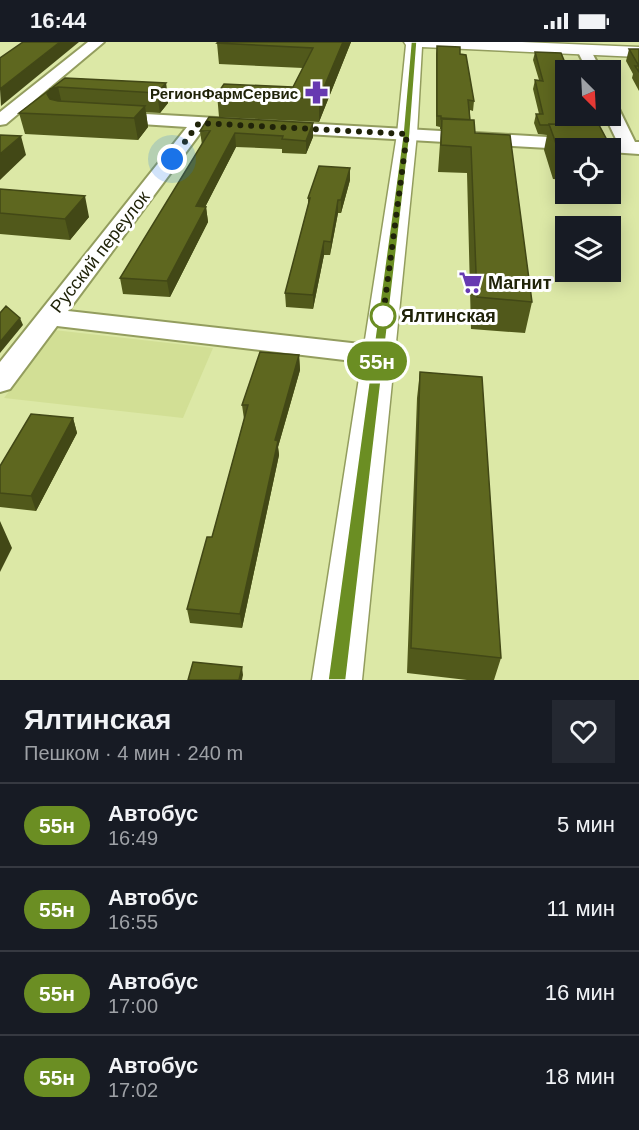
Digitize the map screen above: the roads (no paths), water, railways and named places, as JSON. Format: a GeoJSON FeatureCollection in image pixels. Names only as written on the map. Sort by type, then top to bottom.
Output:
{"type":"FeatureCollection","features":[{"type":"Feature","properties":{"kind":"street"},"geometry":{"type":"LineString","coordinates":[[8,114],[97,42]]}},
{"type":"Feature","properties":{"kind":"street"},"geometry":{"type":"LineString","coordinates":[[337,680],[407,134],[413,42],[639,52]]}},
{"type":"Feature","properties":{"kind":"street"},"geometry":{"type":"LineString","coordinates":[[584,50],[589,60]]}},
{"type":"Feature","properties":{"kind":"street"},"geometry":{"type":"LineString","coordinates":[[97,117],[634,148]]}},
{"type":"Feature","properties":{"kind":"street","name":"Русский переулок"},"geometry":{"type":"LineString","coordinates":[[0,382],[199,123]]}},
{"type":"Feature","properties":{"kind":"street"},"geometry":{"type":"LineString","coordinates":[[621,126],[634,148]]}},
{"type":"Feature","properties":{"kind":"street"},"geometry":{"type":"LineString","coordinates":[[50,317],[378,355]]}},
{"type":"Feature","properties":{"kind":"place","name":"РегионФармСервис"},"geometry":{"type":"Point","coordinates":[316,93]}},
{"type":"Feature","properties":{"kind":"place","name":"Магнит"},"geometry":{"type":"Point","coordinates":[470,283]}},
{"type":"Feature","properties":{"kind":"place","name":"Ялтинская"},"geometry":{"type":"Point","coordinates":[383,316]}}]}
